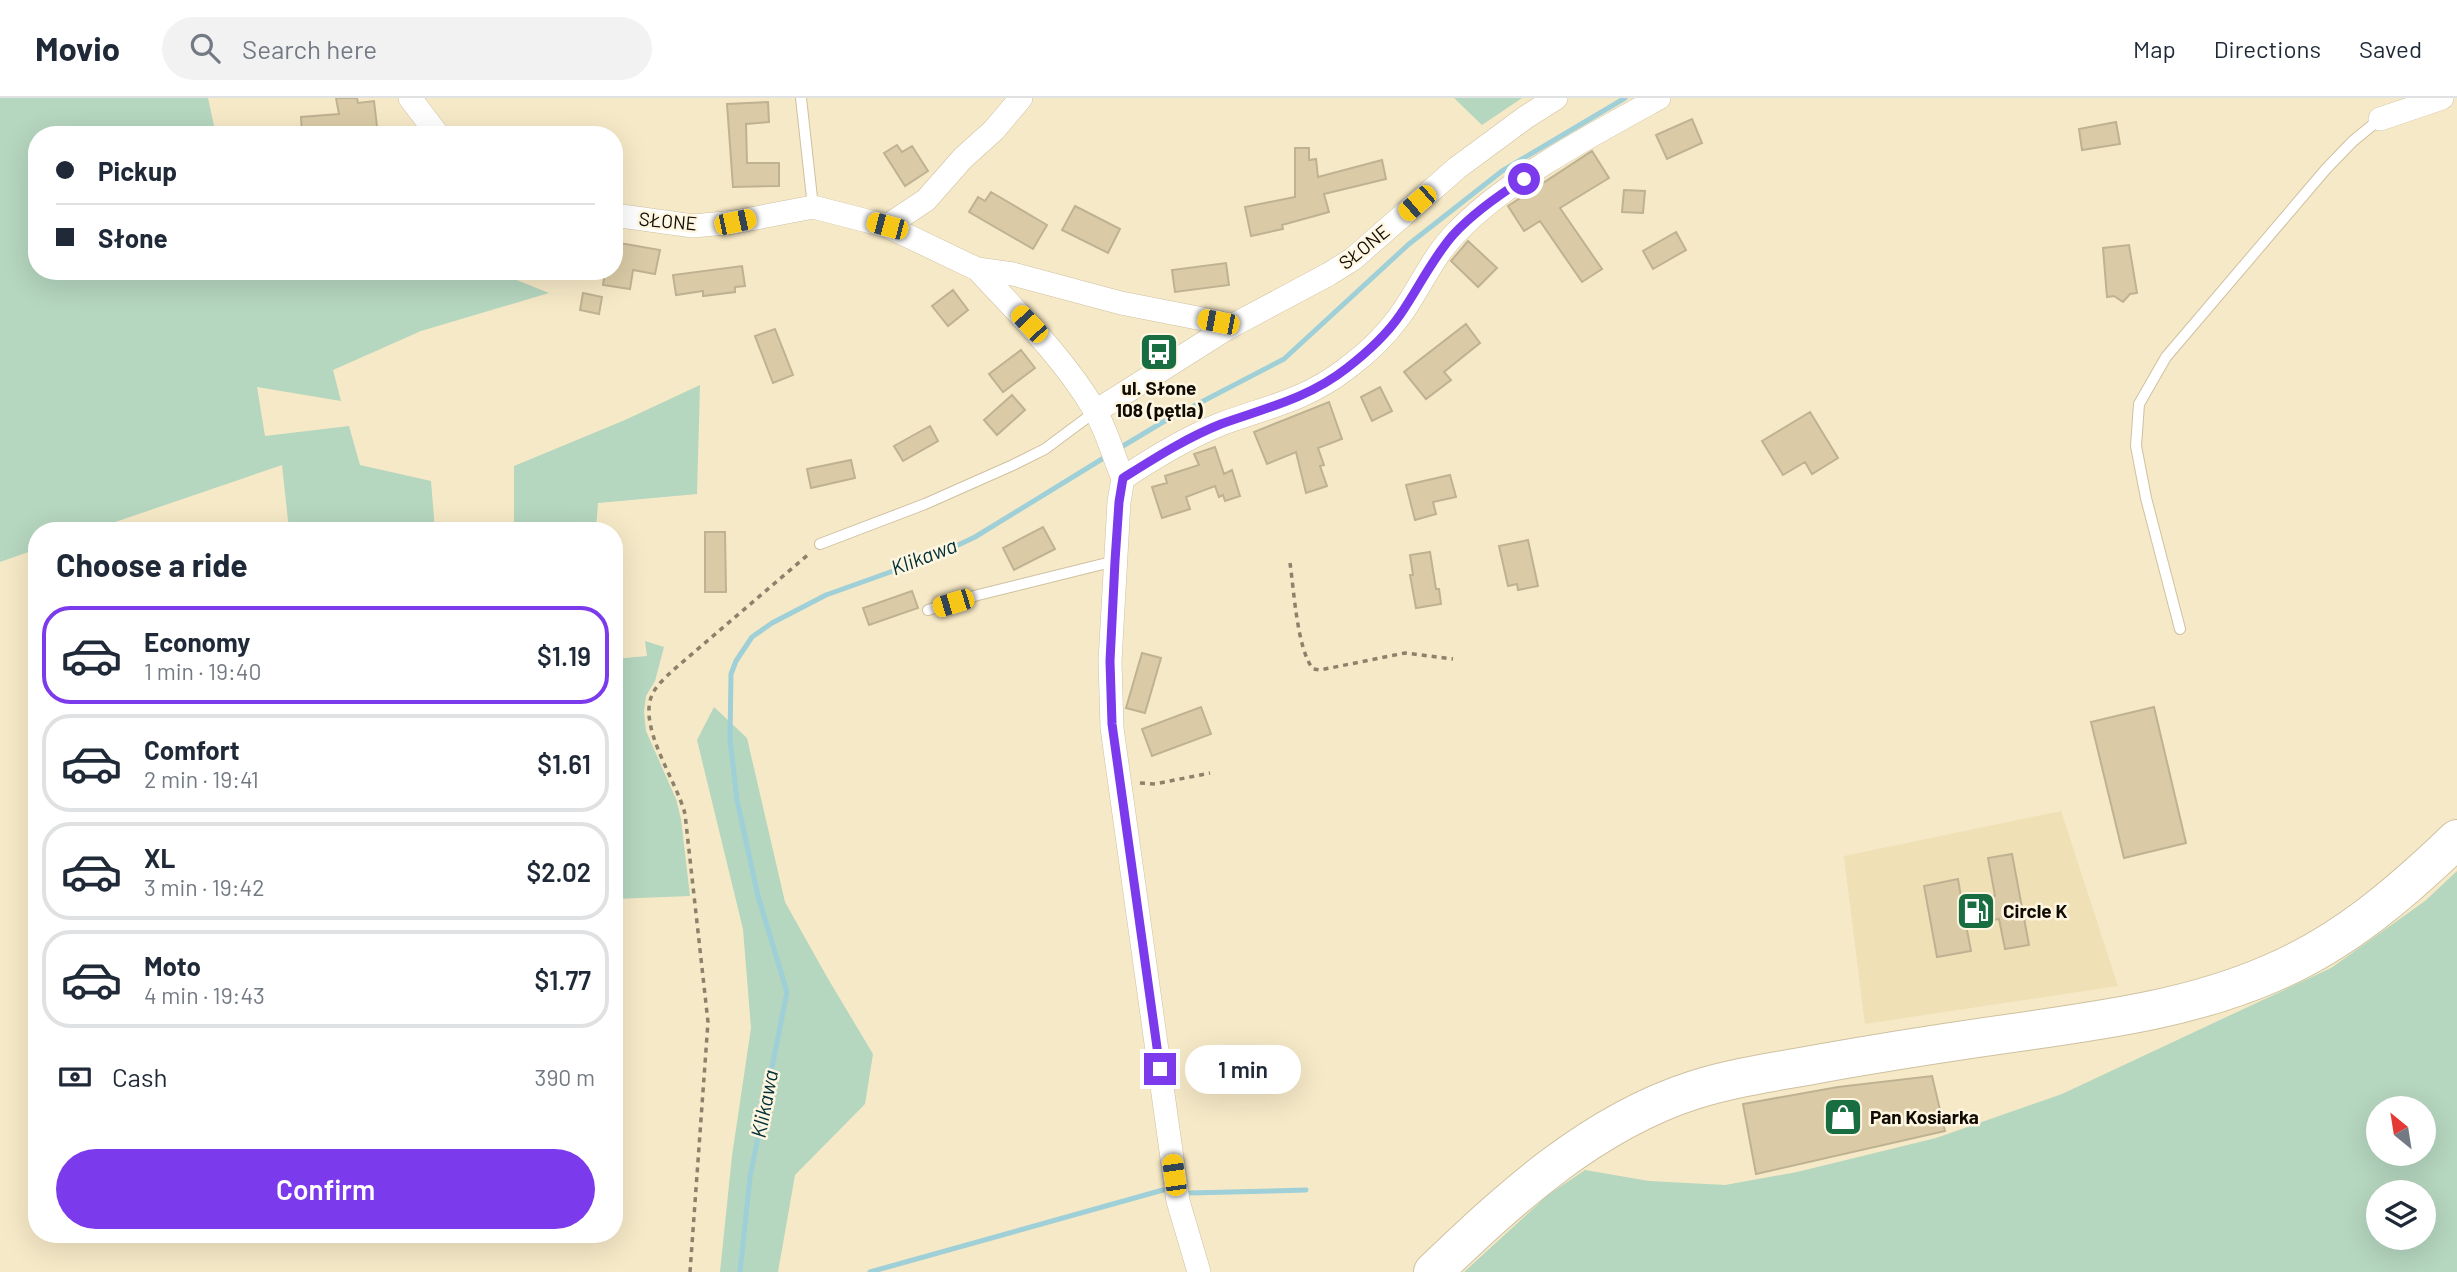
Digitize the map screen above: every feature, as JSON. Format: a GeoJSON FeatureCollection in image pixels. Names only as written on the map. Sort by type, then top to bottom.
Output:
{"type":"FeatureCollection","features":[{"type":"Feature","properties":{"kind":"highway"},"geometry":{"type":"LineString","coordinates":[[1433,1272],[1546,1171],[1597,1136],[1669,1100],[1695,1090],[1800,1067],[2117,1018],[2200,999],[2295,963],[2352,928],[2393,897],[2457,839]]}},
{"type":"Feature","properties":{"kind":"street"},"geometry":{"type":"LineString","coordinates":[[410,98],[431,126]]}},
{"type":"Feature","properties":{"kind":"street"},"geometry":{"type":"LineString","coordinates":[[887,226],[926,200],[1021,98]]}},
{"type":"Feature","properties":{"kind":"street","name":"SŁONE"},"geometry":{"type":"LineString","coordinates":[[977,269],[1029,324],[1076,381],[1100,421],[1226,329],[1329,275],[1353,259],[1457,168],[1556,98]]}},
{"type":"Feature","properties":{"kind":"street"},"geometry":{"type":"LineString","coordinates":[[1119,470],[1220,425],[1296,399],[1322,387],[1350,367],[1399,318],[1440,251],[1474,216],[1502,193],[1566,152],[1659,98]]}},
{"type":"Feature","properties":{"kind":"street"},"geometry":{"type":"LineString","coordinates":[[2380,119],[2442,98]]}},
{"type":"Feature","properties":{"kind":"street","name":"SŁONE"},"geometry":{"type":"LineString","coordinates":[[623,216],[693,226],[735,222],[813,207],[887,226],[977,269],[1013,274],[1121,303],[1218,322],[1226,329]]}},
{"type":"Feature","properties":{"kind":"street"},"geometry":{"type":"LineString","coordinates":[[1100,421],[1119,470],[1111,674],[1112,724],[1178,1201],[1199,1272]]}},
{"type":"Feature","properties":{"kind":"lane"},"geometry":{"type":"LineString","coordinates":[[801,98],[813,207]]}},
{"type":"Feature","properties":{"kind":"lane"},"geometry":{"type":"LineString","coordinates":[[2180,629],[2146,498],[2136,446],[2139,404],[2166,357],[2326,169],[2353,141],[2380,119]]}},
{"type":"Feature","properties":{"kind":"lane"},"geometry":{"type":"LineString","coordinates":[[820,544],[925,504],[1013,465],[1100,421]]}},
{"type":"Feature","properties":{"kind":"lane"},"geometry":{"type":"LineString","coordinates":[[928,610],[1115,561]]}},
{"type":"Feature","properties":{"kind":"path"},"geometry":{"type":"LineString","coordinates":[[690,1272],[708,1023],[685,814],[654,738],[649,706],[653,692],[671,672],[820,544]]}},
{"type":"Feature","properties":{"kind":"path"},"geometry":{"type":"LineString","coordinates":[[1290,563],[1304,652],[1313,669],[1320,670],[1405,653],[1453,659]]}},
{"type":"Feature","properties":{"kind":"path"},"geometry":{"type":"LineString","coordinates":[[1119,775],[1144,783],[1155,783],[1210,773]]}},
{"type":"Feature","properties":{"kind":"shaded area"},"geometry":{"type":"Polygon","coordinates":[[[2061,811],[2118,986],[1865,1024],[1844,856],[2061,811]]]}},
{"type":"Feature","properties":{"kind":"green space"},"geometry":{"type":"Polygon","coordinates":[[[0,98],[208,98],[214,126],[28,126],[28,280],[516,280],[549,293],[421,331],[333,370],[341,401],[257,387],[265,436],[349,426],[360,465],[431,481],[434,522],[288,522],[282,465],[115,522],[28,522],[28,552],[0,562],[0,98]]]}},
{"type":"Feature","properties":{"kind":"green space"},"geometry":{"type":"Polygon","coordinates":[[[1454,98],[1522,98],[1482,125],[1454,98]]]}},
{"type":"Feature","properties":{"kind":"green space"},"geometry":{"type":"Polygon","coordinates":[[[700,385],[697,494],[598,503],[597,522],[514,522],[514,466],[625,420],[700,385]]]}},
{"type":"Feature","properties":{"kind":"green space"},"geometry":{"type":"Polygon","coordinates":[[[645,641],[664,647],[655,681],[646,696],[644,712],[646,731],[676,799],[681,819],[690,896],[623,899],[623,658],[647,656],[645,641]]]}},
{"type":"Feature","properties":{"kind":"green space"},"geometry":{"type":"Polygon","coordinates":[[[714,707],[747,738],[785,902],[873,1054],[865,1104],[795,1175],[778,1272],[720,1272],[732,1156],[751,1028],[743,929],[697,740],[714,707]]]}},
{"type":"Feature","properties":{"kind":"green space"},"geometry":{"type":"Polygon","coordinates":[[[2457,871],[2457,1272],[1464,1272],[1548,1195],[1585,1170],[1649,1181],[1725,1185],[1797,1172],[1936,1138],[2062,1094],[2331,968],[2425,901],[2457,871]]]}},
{"type":"Feature","properties":{"kind":"building"},"geometry":{"type":"Polygon","coordinates":[[[336,98],[357,98],[358,103],[374,101],[377,126],[302,126],[301,117],[339,114],[336,98]]]}},
{"type":"Feature","properties":{"kind":"building"},"geometry":{"type":"Polygon","coordinates":[[[768,102],[769,122],[746,124],[747,163],[779,163],[779,186],[733,187],[727,104],[768,102]]]}},
{"type":"Feature","properties":{"kind":"building"},"geometry":{"type":"Polygon","coordinates":[[[1692,119],[1702,143],[1667,159],[1656,135],[1692,119]]]}},
{"type":"Feature","properties":{"kind":"building"},"geometry":{"type":"Polygon","coordinates":[[[2116,122],[2120,144],[2082,150],[2079,129],[2116,122]]]}},
{"type":"Feature","properties":{"kind":"building"},"geometry":{"type":"Polygon","coordinates":[[[897,145],[902,152],[912,146],[928,171],[905,186],[884,153],[897,145]]]}},
{"type":"Feature","properties":{"kind":"building"},"geometry":{"type":"Polygon","coordinates":[[[1295,148],[1309,148],[1309,160],[1316,159],[1318,177],[1382,160],[1386,179],[1324,194],[1329,212],[1282,225],[1283,229],[1251,236],[1245,207],[1295,197],[1295,148]]]}},
{"type":"Feature","properties":{"kind":"building"},"geometry":{"type":"Polygon","coordinates":[[[1592,151],[1609,178],[1560,208],[1602,269],[1582,282],[1540,221],[1524,231],[1508,206],[1592,151]]]}},
{"type":"Feature","properties":{"kind":"building"},"geometry":{"type":"Polygon","coordinates":[[[1624,190],[1645,191],[1643,213],[1622,212],[1624,190]]]}},
{"type":"Feature","properties":{"kind":"building"},"geometry":{"type":"Polygon","coordinates":[[[991,192],[1047,225],[1033,249],[969,212],[978,197],[985,201],[991,192]]]}},
{"type":"Feature","properties":{"kind":"building"},"geometry":{"type":"Polygon","coordinates":[[[1075,206],[1120,229],[1108,253],[1062,230],[1075,206]]]}},
{"type":"Feature","properties":{"kind":"building"},"geometry":{"type":"Polygon","coordinates":[[[1676,232],[1686,250],[1653,269],[1643,251],[1676,232]]]}},
{"type":"Feature","properties":{"kind":"building"},"geometry":{"type":"Polygon","coordinates":[[[1468,241],[1497,268],[1478,287],[1451,261],[1468,241]]]}},
{"type":"Feature","properties":{"kind":"building"},"geometry":{"type":"Polygon","coordinates":[[[623,244],[660,250],[655,274],[633,270],[630,289],[603,285],[604,280],[623,280],[623,244]]]}},
{"type":"Feature","properties":{"kind":"building"},"geometry":{"type":"Polygon","coordinates":[[[2129,245],[2137,293],[2130,294],[2123,302],[2114,296],[2107,297],[2103,248],[2129,245]]]}},
{"type":"Feature","properties":{"kind":"building"},"geometry":{"type":"Polygon","coordinates":[[[1226,263],[1229,285],[1175,292],[1172,270],[1226,263]]]}},
{"type":"Feature","properties":{"kind":"building"},"geometry":{"type":"Polygon","coordinates":[[[742,266],[745,286],[735,287],[735,292],[703,296],[703,291],[676,295],[673,275],[742,266]]]}},
{"type":"Feature","properties":{"kind":"building"},"geometry":{"type":"Polygon","coordinates":[[[953,290],[968,310],[948,326],[932,306],[953,290]]]}},
{"type":"Feature","properties":{"kind":"building"},"geometry":{"type":"Polygon","coordinates":[[[583,293],[602,297],[599,314],[580,310],[583,293]]]}},
{"type":"Feature","properties":{"kind":"building"},"geometry":{"type":"Polygon","coordinates":[[[1466,324],[1480,343],[1444,372],[1451,380],[1426,399],[1404,372],[1466,324]]]}},
{"type":"Feature","properties":{"kind":"building"},"geometry":{"type":"Polygon","coordinates":[[[775,329],[793,375],[773,383],[755,336],[775,329]]]}},
{"type":"Feature","properties":{"kind":"building"},"geometry":{"type":"Polygon","coordinates":[[[1021,350],[1035,368],[1003,392],[989,374],[1021,350]]]}},
{"type":"Feature","properties":{"kind":"building"},"geometry":{"type":"Polygon","coordinates":[[[1380,387],[1392,411],[1372,421],[1361,397],[1380,387]]]}},
{"type":"Feature","properties":{"kind":"building"},"geometry":{"type":"Polygon","coordinates":[[[1012,395],[1025,410],[997,435],[984,420],[1012,395]]]}},
{"type":"Feature","properties":{"kind":"building"},"geometry":{"type":"Polygon","coordinates":[[[1329,402],[1342,439],[1318,448],[1324,465],[1320,466],[1327,486],[1306,493],[1296,452],[1267,464],[1254,432],[1329,402]]]}},
{"type":"Feature","properties":{"kind":"building"},"geometry":{"type":"Polygon","coordinates":[[[1810,412],[1838,458],[1812,474],[1805,462],[1783,475],[1762,441],[1810,412]]]}},
{"type":"Feature","properties":{"kind":"building"},"geometry":{"type":"Polygon","coordinates":[[[930,426],[938,441],[903,461],[894,446],[930,426]]]}},
{"type":"Feature","properties":{"kind":"building"},"geometry":{"type":"Polygon","coordinates":[[[1215,447],[1224,474],[1232,470],[1240,496],[1225,501],[1223,495],[1219,497],[1215,486],[1186,497],[1190,509],[1162,518],[1152,487],[1167,483],[1165,476],[1199,465],[1194,454],[1215,447]]]}},
{"type":"Feature","properties":{"kind":"building"},"geometry":{"type":"Polygon","coordinates":[[[851,460],[855,478],[811,488],[807,469],[851,460]]]}},
{"type":"Feature","properties":{"kind":"building"},"geometry":{"type":"Polygon","coordinates":[[[1450,475],[1456,497],[1433,502],[1436,514],[1415,520],[1406,485],[1450,475]]]}},
{"type":"Feature","properties":{"kind":"building"},"geometry":{"type":"Polygon","coordinates":[[[1043,527],[1055,549],[1014,570],[1003,548],[1043,527]]]}},
{"type":"Feature","properties":{"kind":"building"},"geometry":{"type":"Polygon","coordinates":[[[705,532],[725,532],[726,592],[705,592],[705,532]]]}},
{"type":"Feature","properties":{"kind":"building"},"geometry":{"type":"Polygon","coordinates":[[[1528,540],[1538,586],[1518,590],[1517,584],[1508,586],[1499,546],[1528,540]]]}},
{"type":"Feature","properties":{"kind":"building"},"geometry":{"type":"Polygon","coordinates":[[[1430,552],[1441,604],[1416,608],[1410,575],[1413,575],[1410,555],[1430,552]]]}},
{"type":"Feature","properties":{"kind":"building"},"geometry":{"type":"Polygon","coordinates":[[[912,591],[918,608],[869,625],[863,608],[912,591]]]}},
{"type":"Feature","properties":{"kind":"building"},"geometry":{"type":"Polygon","coordinates":[[[1142,653],[1161,658],[1145,713],[1126,708],[1142,653]]]}},
{"type":"Feature","properties":{"kind":"building"},"geometry":{"type":"Polygon","coordinates":[[[1201,707],[1211,734],[1152,756],[1142,729],[1201,707]]]}},
{"type":"Feature","properties":{"kind":"building"},"geometry":{"type":"Polygon","coordinates":[[[2154,707],[2186,843],[2124,858],[2091,722],[2154,707]]]}},
{"type":"Feature","properties":{"kind":"building","name":"Circle K"},"geometry":{"type":"Polygon","coordinates":[[[2012,854],[2029,945],[2005,949],[1999,919],[1966,925],[1971,951],[1937,957],[1924,886],[1958,879],[1962,903],[1995,896],[1988,858],[2012,854]]]}},
{"type":"Feature","properties":{"kind":"building","name":"Pan Kosiarka"},"geometry":{"type":"Polygon","coordinates":[[[1932,1076],[1945,1131],[1756,1174],[1743,1104],[1838,1087],[1932,1076]]]}},
{"type":"Feature","properties":{"kind":"waterway","name":"Klikawa"},"geometry":{"type":"LineString","coordinates":[[1118,449],[1163,422],[1284,359],[1409,244],[1502,171],[1625,98]]}},
{"type":"Feature","properties":{"kind":"waterway","name":"Klikawa"},"geometry":{"type":"LineString","coordinates":[[740,1272],[750,1177],[787,992],[758,896],[737,800],[730,739],[731,674],[736,661],[752,637],[772,623],[826,595],[935,556],[975,537],[1107,456]]}},
{"type":"Feature","properties":{"kind":"waterway"},"geometry":{"type":"LineString","coordinates":[[870,1272],[1163,1190]]}},
{"type":"Feature","properties":{"kind":"waterway"},"geometry":{"type":"LineString","coordinates":[[1190,1193],[1306,1190]]}},
{"type":"Feature","properties":{"kind":"place","name":"ul. Słone 108 (pętla)"},"geometry":{"type":"Point","coordinates":[1159,352]}},
{"type":"Feature","properties":{"kind":"place","name":"Circle K"},"geometry":{"type":"Point","coordinates":[1976,911]}},
{"type":"Feature","properties":{"kind":"place","name":"Pan Kosiarka"},"geometry":{"type":"Point","coordinates":[1843,1117]}},
{"type":"Feature","properties":{"kind":"route"},"geometry":{"type":"LineString","coordinates":[[1160,1069],[1112,724],[1110,661],[1119,502],[1123,478],[1180,443],[1220,425],[1296,399],[1322,387],[1350,367],[1399,318],[1440,251],[1454,234],[1502,193],[1524,179]]}}]}
